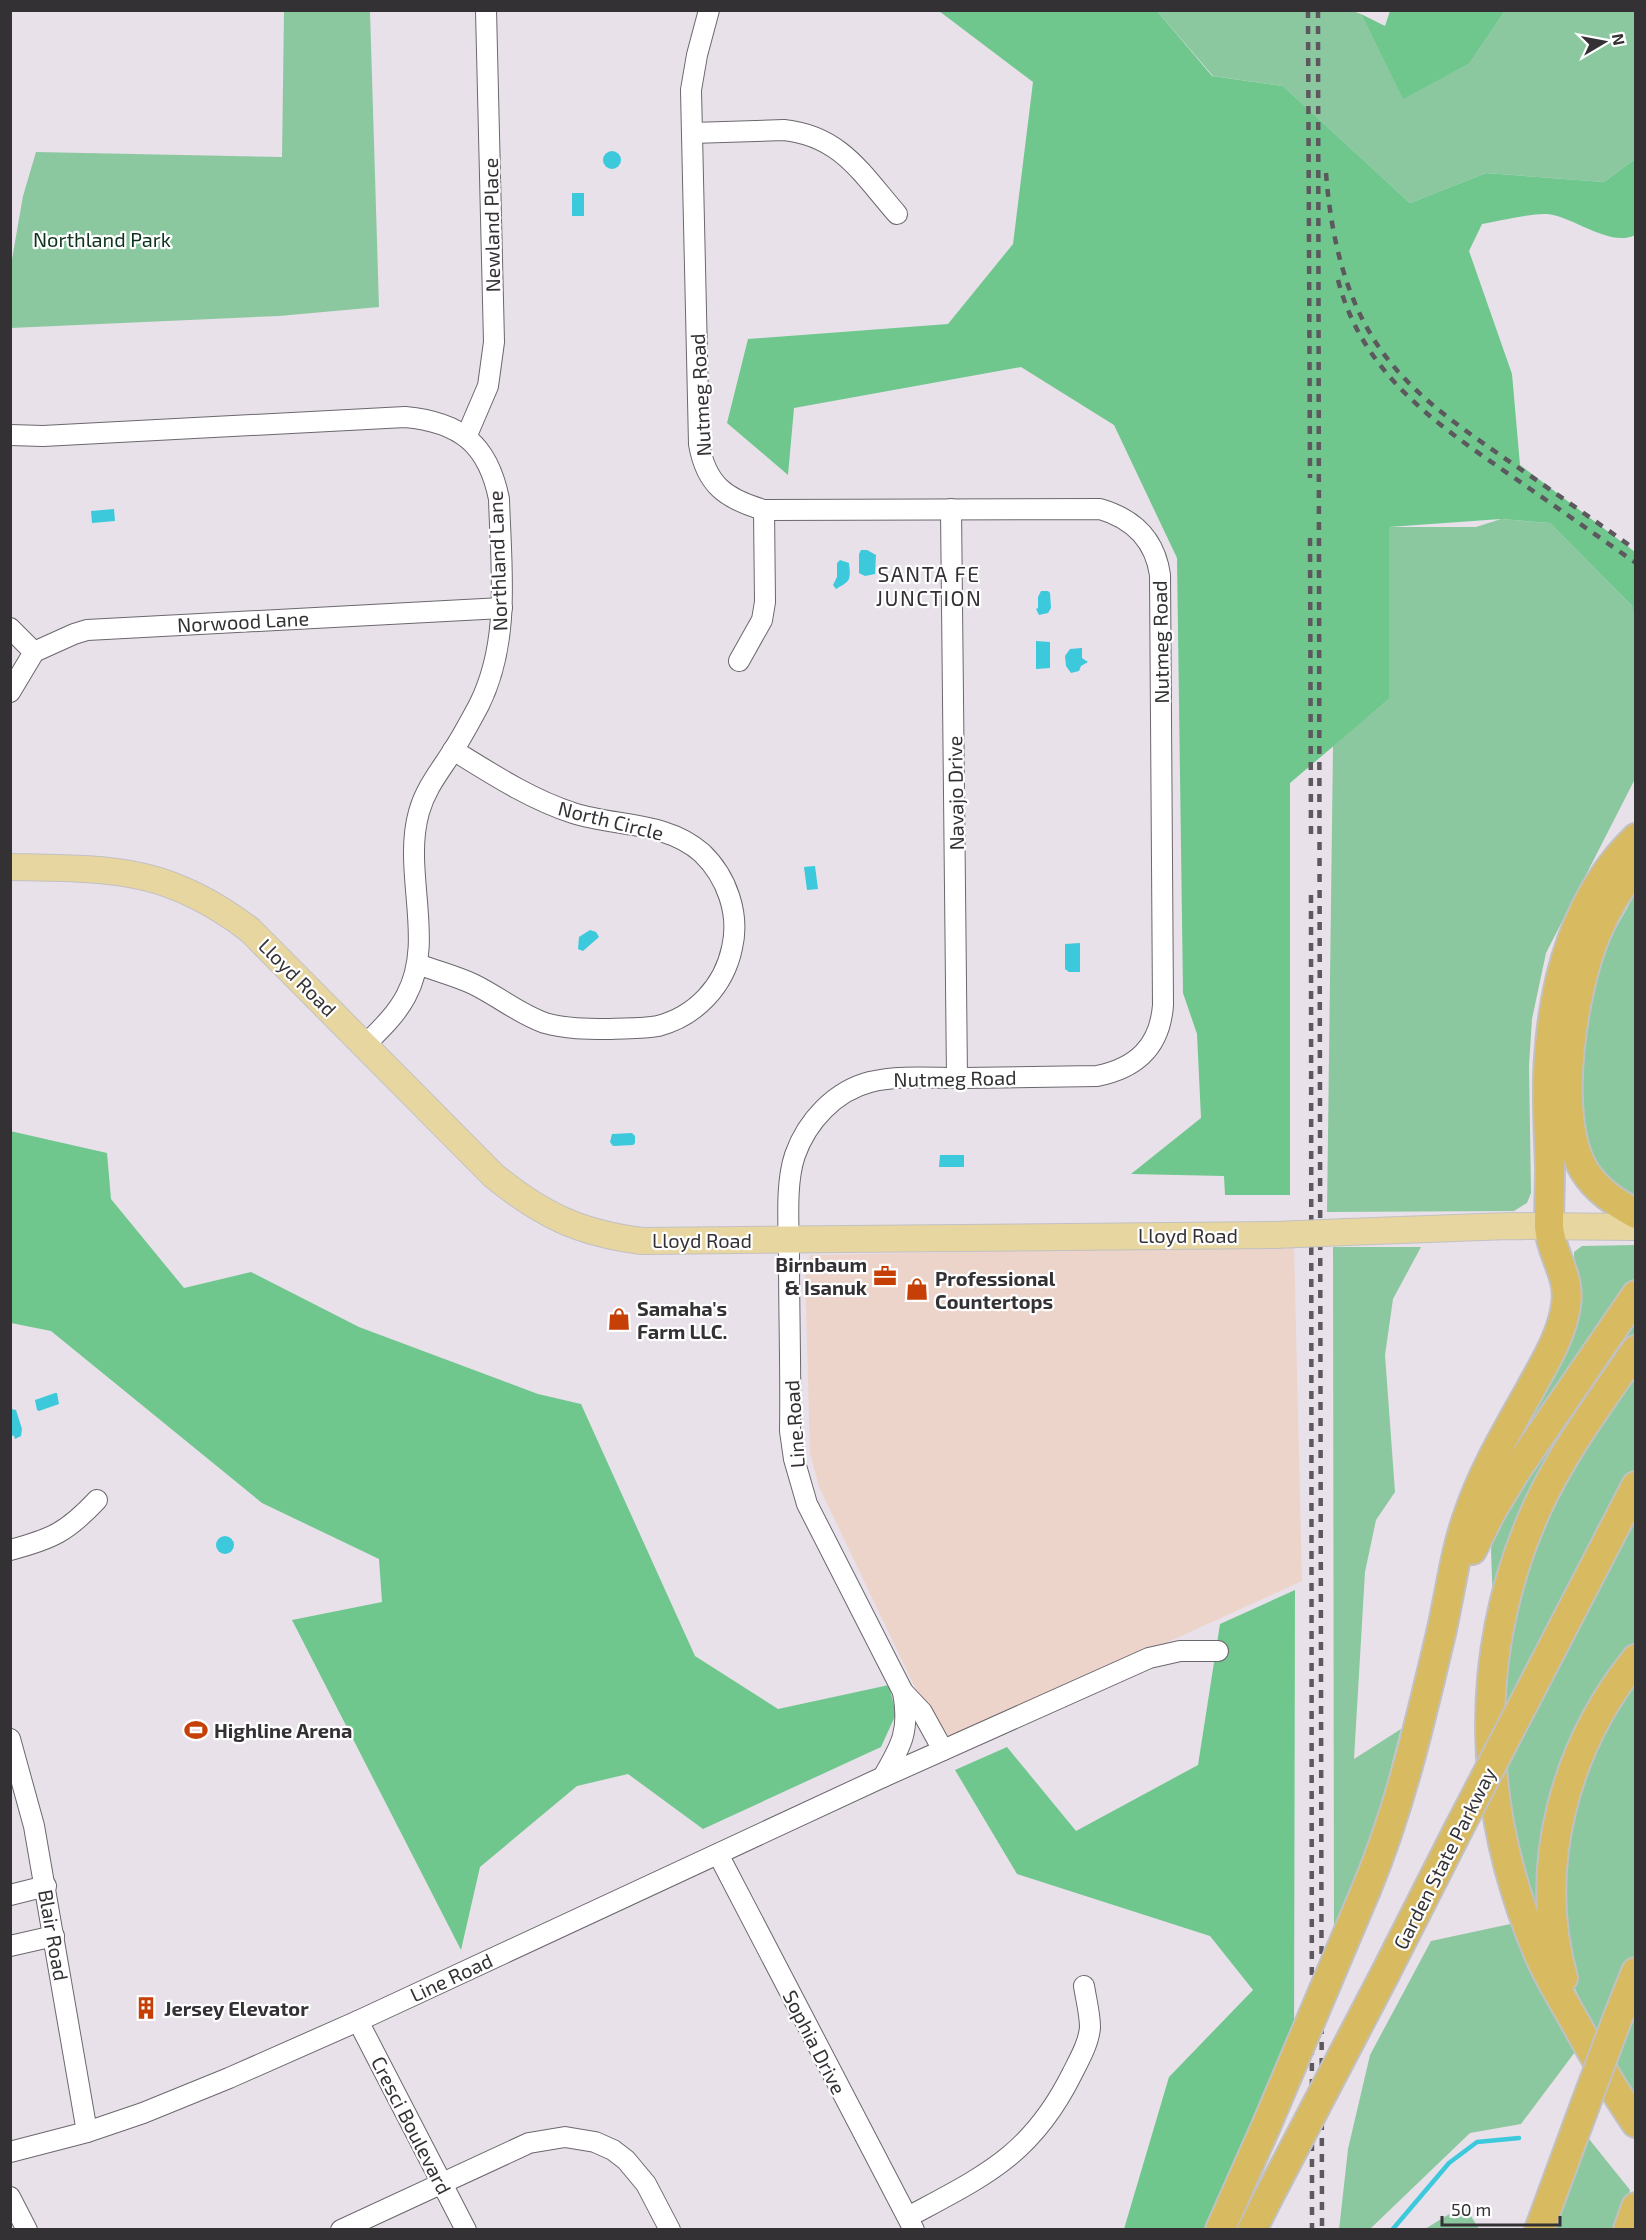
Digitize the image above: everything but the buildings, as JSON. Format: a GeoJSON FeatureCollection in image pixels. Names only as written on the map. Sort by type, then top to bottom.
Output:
{"type":"FeatureCollection","features":[{"type":"Feature","properties":{"kind":"highway"},"geometry":{"type":"LineString","coordinates":[[1220,2229],[1267,2124],[1383,1847],[1402,1790],[1443,1623],[1452,1572],[1471,1508],[1486,1471],[1549,1354],[1564,1317],[1568,1290],[1566,1278],[1552,1248],[1549,1227],[1549,1059],[1559,989],[1570,945],[1584,909],[1605,874],[1635,838]]}},
{"type":"Feature","properties":{"kind":"highway"},"geometry":{"type":"LineString","coordinates":[[1635,867],[1605,913],[1588,957],[1576,1005],[1568,1085],[1573,1144],[1584,1170],[1605,1194],[1635,1214]]}},
{"type":"Feature","properties":{"kind":"highway"},"geometry":{"type":"LineString","coordinates":[[1443,1623],[1471,1552],[1497,1502],[1635,1294]]}},
{"type":"Feature","properties":{"kind":"highway"},"geometry":{"type":"LineString","coordinates":[[1635,1350],[1563,1459],[1531,1522],[1506,1596],[1490,1684],[1490,1727],[1496,1804],[1507,1858],[1521,1906],[1540,1957],[1595,2059],[1635,2123]]}},
{"type":"Feature","properties":{"kind":"highway","name":"Garden State Parkway"},"geometry":{"type":"LineString","coordinates":[[1252,2229],[1635,1486]]}},
{"type":"Feature","properties":{"kind":"highway"},"geometry":{"type":"LineString","coordinates":[[1576,2024],[1561,1971],[1554,1929],[1552,1878],[1557,1826],[1569,1778],[1587,1733],[1597,1713],[1635,1659]]}},
{"type":"Feature","properties":{"kind":"highway"},"geometry":{"type":"LineString","coordinates":[[1539,2229],[1635,1972]]}},
{"type":"Feature","properties":{"kind":"main road","name":"Lloyd Road"},"geometry":{"type":"LineString","coordinates":[[10,867],[95,868],[131,873],[164,881],[198,895],[225,911],[250,930],[494,1176],[522,1199],[557,1219],[600,1234],[642,1241],[1275,1234],[1509,1226],[1635,1227]]}},
{"type":"Feature","properties":{"kind":"street","name":"Newland Place"},"geometry":{"type":"LineString","coordinates":[[466,435],[488,386],[494,342],[486,10]]}},
{"type":"Feature","properties":{"kind":"street","name":"Nutmeg Road"},"geometry":{"type":"LineString","coordinates":[[709,10],[697,55],[691,90],[699,444],[701,458],[713,482],[727,496],[740,503],[764,510],[1091,508],[1116,514],[1131,522],[1152,548],[1160,575],[1164,1005],[1157,1034],[1143,1055],[1129,1066],[1114,1073],[1097,1076],[887,1079],[868,1082],[842,1094],[824,1108],[806,1132],[794,1158],[790,1178],[789,1240]]}},
{"type":"Feature","properties":{"kind":"street"},"geometry":{"type":"LineString","coordinates":[[692,133],[784,130],[819,138],[841,152],[897,214]]}},
{"type":"Feature","properties":{"kind":"street","name":"Northland Lane"},"geometry":{"type":"LineString","coordinates":[[10,435],[43,436],[405,417],[435,422],[466,435],[482,454],[495,482],[499,499],[502,608],[499,645],[490,678],[479,705],[427,791],[415,831],[418,964],[414,980],[399,1007],[365,1045]]}},
{"type":"Feature","properties":{"kind":"street","name":"Navajo Drive"},"geometry":{"type":"LineString","coordinates":[[951,509],[957,1078]]}},
{"type":"Feature","properties":{"kind":"street"},"geometry":{"type":"LineString","coordinates":[[739,661],[762,620],[765,602],[764,510]]}},
{"type":"Feature","properties":{"kind":"street","name":"Norwood Lane"},"geometry":{"type":"LineString","coordinates":[[34,652],[74,634],[101,628],[502,608]]}},
{"type":"Feature","properties":{"kind":"street"},"geometry":{"type":"LineString","coordinates":[[10,628],[34,652],[10,692]]}},
{"type":"Feature","properties":{"kind":"street","name":"North Circle"},"geometry":{"type":"LineString","coordinates":[[418,964],[472,984],[525,1014],[548,1024],[580,1029],[641,1028],[674,1020],[703,1001],[723,974],[734,941],[734,913],[724,883],[712,864],[691,845],[663,831],[599,820],[550,805],[510,786],[453,750]]}},
{"type":"Feature","properties":{"kind":"street","name":"Line Road"},"geometry":{"type":"LineString","coordinates":[[789,1240],[790,1431],[800,1486],[814,1520],[903,1692],[907,1712],[901,1746],[883,1777]]}},
{"type":"Feature","properties":{"kind":"street"},"geometry":{"type":"LineString","coordinates":[[10,1550],[40,1542],[60,1533],[76,1522],[97,1500]]}},
{"type":"Feature","properties":{"kind":"street","name":"Line Road"},"geometry":{"type":"LineString","coordinates":[[10,2152],[87,2132],[143,2113],[229,2078],[358,2021],[883,1777],[1149,1658],[1180,1651],[1218,1651]]}},
{"type":"Feature","properties":{"kind":"street","name":"Line Road"},"geometry":{"type":"LineString","coordinates":[[903,1692],[922,1712],[943,1750]]}},
{"type":"Feature","properties":{"kind":"street","name":"Blair Road"},"geometry":{"type":"LineString","coordinates":[[10,1739],[34,1827],[46,1886],[87,2132]]}},
{"type":"Feature","properties":{"kind":"street","name":"Sophia Drive"},"geometry":{"type":"LineString","coordinates":[[718,1854],[911,2223]]}},
{"type":"Feature","properties":{"kind":"street"},"geometry":{"type":"LineString","coordinates":[[10,1895],[46,1886]]}},
{"type":"Feature","properties":{"kind":"street"},"geometry":{"type":"LineString","coordinates":[[10,1946],[54,1936]]}},
{"type":"Feature","properties":{"kind":"street"},"geometry":{"type":"LineString","coordinates":[[911,2223],[997,2167],[1022,2146],[1041,2125],[1064,2090],[1086,2043],[1090,2027],[1084,1986]]}},
{"type":"Feature","properties":{"kind":"street","name":"Cresci Boulevard"},"geometry":{"type":"LineString","coordinates":[[358,2021],[466,2229]]}},
{"type":"Feature","properties":{"kind":"street"},"geometry":{"type":"LineString","coordinates":[[341,2229],[529,2143],[554,2137],[576,2137],[595,2142],[613,2150],[626,2160],[646,2184],[669,2229]]}},
{"type":"Feature","properties":{"kind":"street"},"geometry":{"type":"LineString","coordinates":[[10,2197],[27,2229]]}},
{"type":"Feature","properties":{"kind":"shaded area"},"geometry":{"type":"Polygon","coordinates":[[[1294,1245],[1302,1581],[952,1740],[921,1700],[819,1487],[810,1453],[805,1268],[811,1255],[1294,1245]]]}},
{"type":"Feature","properties":{"kind":"green space"},"geometry":{"type":"Polygon","coordinates":[[[1390,10],[1505,11],[1469,64],[1403,99],[1361,14],[1385,26],[1390,10]]]}},
{"type":"Feature","properties":{"kind":"green space","name":"Northland Park"},"geometry":{"type":"Polygon","coordinates":[[[284,11],[370,11],[379,307],[279,316],[11,328],[11,265],[23,196],[36,152],[282,157],[284,11]]]}},
{"type":"Feature","properties":{"kind":"green space"},"geometry":{"type":"Polygon","coordinates":[[[939,11],[1157,11],[1212,76],[1283,86],[1410,203],[1486,173],[1604,182],[1635,159],[1635,235],[1625,238],[1603,235],[1557,216],[1533,215],[1482,224],[1469,251],[1512,374],[1520,465],[1635,552],[1635,618],[1632,606],[1550,523],[1501,519],[1389,527],[1389,699],[1290,783],[1290,1195],[1225,1195],[1224,1176],[1131,1174],[1201,1118],[1197,1034],[1183,993],[1177,558],[1114,425],[1021,367],[794,408],[788,475],[727,423],[748,339],[948,324],[1013,244],[1033,82],[939,11]]]}},
{"type":"Feature","properties":{"kind":"green space"},"geometry":{"type":"Polygon","coordinates":[[[1157,11],[1353,11],[1361,14],[1403,98],[1469,64],[1505,11],[1635,11],[1635,159],[1604,182],[1486,173],[1410,203],[1283,86],[1213,76],[1157,11]]]}},
{"type":"Feature","properties":{"kind":"green space"},"geometry":{"type":"Polygon","coordinates":[[[1501,519],[1550,523],[1632,606],[1636,618],[1636,777],[1546,953],[1532,1019],[1529,1065],[1531,1193],[1527,1203],[1514,1211],[1327,1212],[1333,746],[1389,699],[1389,527],[1476,527],[1501,519]]]}},
{"type":"Feature","properties":{"kind":"green space"},"geometry":{"type":"Polygon","coordinates":[[[1635,894],[1635,1196],[1619,1192],[1588,1162],[1575,1094],[1594,967],[1635,894]]]}},
{"type":"Feature","properties":{"kind":"green space"},"geometry":{"type":"Polygon","coordinates":[[[10,1131],[107,1153],[111,1199],[184,1288],[251,1272],[359,1327],[538,1394],[581,1404],[695,1656],[778,1709],[889,1685],[896,1714],[881,1747],[703,1829],[628,1774],[577,1786],[480,1867],[461,1950],[292,1620],[382,1602],[379,1559],[262,1503],[51,1331],[11,1323],[10,1131]]]}},
{"type":"Feature","properties":{"kind":"green space"},"geometry":{"type":"Polygon","coordinates":[[[1635,1245],[1635,2100],[1624,2085],[1586,2012],[1527,1887],[1507,1794],[1496,1684],[1491,1551],[1500,1465],[1575,1276],[1574,1252],[1582,1246],[1635,1245]]]}},
{"type":"Feature","properties":{"kind":"green space"},"geometry":{"type":"Polygon","coordinates":[[[1333,1247],[1421,1247],[1393,1299],[1385,1355],[1395,1492],[1376,1520],[1365,1572],[1354,1759],[1401,1729],[1370,1848],[1334,1944],[1333,1247]]]}},
{"type":"Feature","properties":{"kind":"green space"},"geometry":{"type":"Polygon","coordinates":[[[1295,1590],[1294,2044],[1211,2229],[1124,2229],[1169,2077],[1253,1990],[1210,1936],[1017,1874],[955,1770],[1007,1747],[1076,1831],[1198,1765],[1220,1624],[1295,1590]]]}},
{"type":"Feature","properties":{"kind":"green space"},"geometry":{"type":"Polygon","coordinates":[[[1515,1923],[1578,2048],[1521,2124],[1470,2133],[1370,2229],[1339,2230],[1348,2149],[1370,2055],[1431,1941],[1515,1923]]]}},
{"type":"Feature","properties":{"kind":"green space"},"geometry":{"type":"Polygon","coordinates":[[[1589,2139],[1630,2190],[1617,2229],[1555,2230],[1589,2139]]]}},
{"type":"Feature","properties":{"kind":"green space"},"geometry":{"type":"Polygon","coordinates":[[[1464,2205],[1479,2229],[1425,2229],[1464,2205]]]}},
{"type":"Feature","properties":{"kind":"water"},"geometry":{"type":"Polygon","coordinates":[[[612,151],[618,154],[621,160],[618,166],[612,169],[606,166],[603,160],[606,154],[612,151]]]}},
{"type":"Feature","properties":{"kind":"water"},"geometry":{"type":"Polygon","coordinates":[[[572,193],[584,193],[584,216],[572,216],[572,193]]]}},
{"type":"Feature","properties":{"kind":"water"},"geometry":{"type":"Polygon","coordinates":[[[114,509],[115,521],[92,523],[91,511],[114,509]]]}},
{"type":"Feature","properties":{"kind":"water"},"geometry":{"type":"Polygon","coordinates":[[[861,550],[867,550],[876,555],[875,574],[865,576],[859,573],[861,550]]]}},
{"type":"Feature","properties":{"kind":"water"},"geometry":{"type":"Polygon","coordinates":[[[840,560],[849,563],[849,577],[847,582],[836,589],[833,585],[837,577],[837,563],[840,560]]]}},
{"type":"Feature","properties":{"kind":"water"},"geometry":{"type":"Polygon","coordinates":[[[1041,591],[1050,593],[1051,608],[1048,613],[1039,615],[1036,609],[1041,591]]]}},
{"type":"Feature","properties":{"kind":"water"},"geometry":{"type":"Polygon","coordinates":[[[1036,641],[1050,642],[1050,668],[1036,669],[1036,641]]]}},
{"type":"Feature","properties":{"kind":"water"},"geometry":{"type":"Polygon","coordinates":[[[1082,648],[1082,658],[1088,662],[1081,666],[1079,671],[1071,673],[1066,666],[1065,656],[1070,649],[1082,648]]]}},
{"type":"Feature","properties":{"kind":"water"},"geometry":{"type":"Polygon","coordinates":[[[815,866],[818,889],[807,890],[804,867],[815,866]]]}},
{"type":"Feature","properties":{"kind":"water"},"geometry":{"type":"Polygon","coordinates":[[[590,930],[596,932],[599,937],[583,951],[578,949],[579,937],[590,930]]]}},
{"type":"Feature","properties":{"kind":"water"},"geometry":{"type":"Polygon","coordinates":[[[1080,943],[1080,972],[1069,972],[1065,969],[1065,944],[1080,943]]]}},
{"type":"Feature","properties":{"kind":"water"},"geometry":{"type":"Polygon","coordinates":[[[632,1133],[635,1136],[633,1145],[613,1146],[610,1142],[612,1134],[632,1133]]]}},
{"type":"Feature","properties":{"kind":"water"},"geometry":{"type":"Polygon","coordinates":[[[940,1155],[964,1155],[964,1167],[939,1167],[940,1155]]]}},
{"type":"Feature","properties":{"kind":"water"},"geometry":{"type":"Polygon","coordinates":[[[57,1393],[59,1404],[37,1410],[35,1400],[57,1393]]]}},
{"type":"Feature","properties":{"kind":"water"},"geometry":{"type":"Polygon","coordinates":[[[11,1409],[16,1410],[22,1429],[21,1436],[15,1439],[11,1435],[11,1409]]]}},
{"type":"Feature","properties":{"kind":"water"},"geometry":{"type":"Polygon","coordinates":[[[225,1536],[231,1539],[234,1545],[231,1551],[225,1554],[219,1551],[216,1545],[219,1539],[225,1536]]]}},
{"type":"Feature","properties":{"kind":"waterway"},"geometry":{"type":"LineString","coordinates":[[1392,2230],[1449,2163],[1477,2142],[1519,2138]]}},
{"type":"Feature","properties":{"kind":"railway"},"geometry":{"type":"LineString","coordinates":[[1308,10],[1310,478]]}},
{"type":"Feature","properties":{"kind":"railway"},"geometry":{"type":"LineString","coordinates":[[1318,10],[1322,2230]]}},
{"type":"Feature","properties":{"kind":"railway"},"geometry":{"type":"LineString","coordinates":[[1326,173],[1334,235],[1345,276],[1360,315],[1383,353],[1416,390],[1453,421],[1636,550]]}},
{"type":"Feature","properties":{"kind":"railway"},"geometry":{"type":"LineString","coordinates":[[1338,280],[1350,314],[1366,344],[1385,371],[1408,396],[1459,439],[1636,563]]}},
{"type":"Feature","properties":{"kind":"railway"},"geometry":{"type":"LineString","coordinates":[[1310,538],[1311,835]]}},
{"type":"Feature","properties":{"kind":"railway"},"geometry":{"type":"LineString","coordinates":[[1311,895],[1312,2230]]}},
{"type":"Feature","properties":{"kind":"place","name":"Birnbaum & Isanuk"},"geometry":{"type":"Point","coordinates":[885,1276]}},
{"type":"Feature","properties":{"kind":"place","name":"Professional Countertops"},"geometry":{"type":"Point","coordinates":[917,1289]}},
{"type":"Feature","properties":{"kind":"place","name":"Samaha's Farm LLC."},"geometry":{"type":"Point","coordinates":[619,1319]}},
{"type":"Feature","properties":{"kind":"place","name":"Highline Arena"},"geometry":{"type":"Point","coordinates":[196,1730]}},
{"type":"Feature","properties":{"kind":"place","name":"Jersey Elevator"},"geometry":{"type":"Point","coordinates":[146,2008]}},
{"type":"Feature","properties":{"kind":"district","name":"SANTA FE JUNCTION"},"geometry":{"type":"Point","coordinates":[929,585]}}]}
